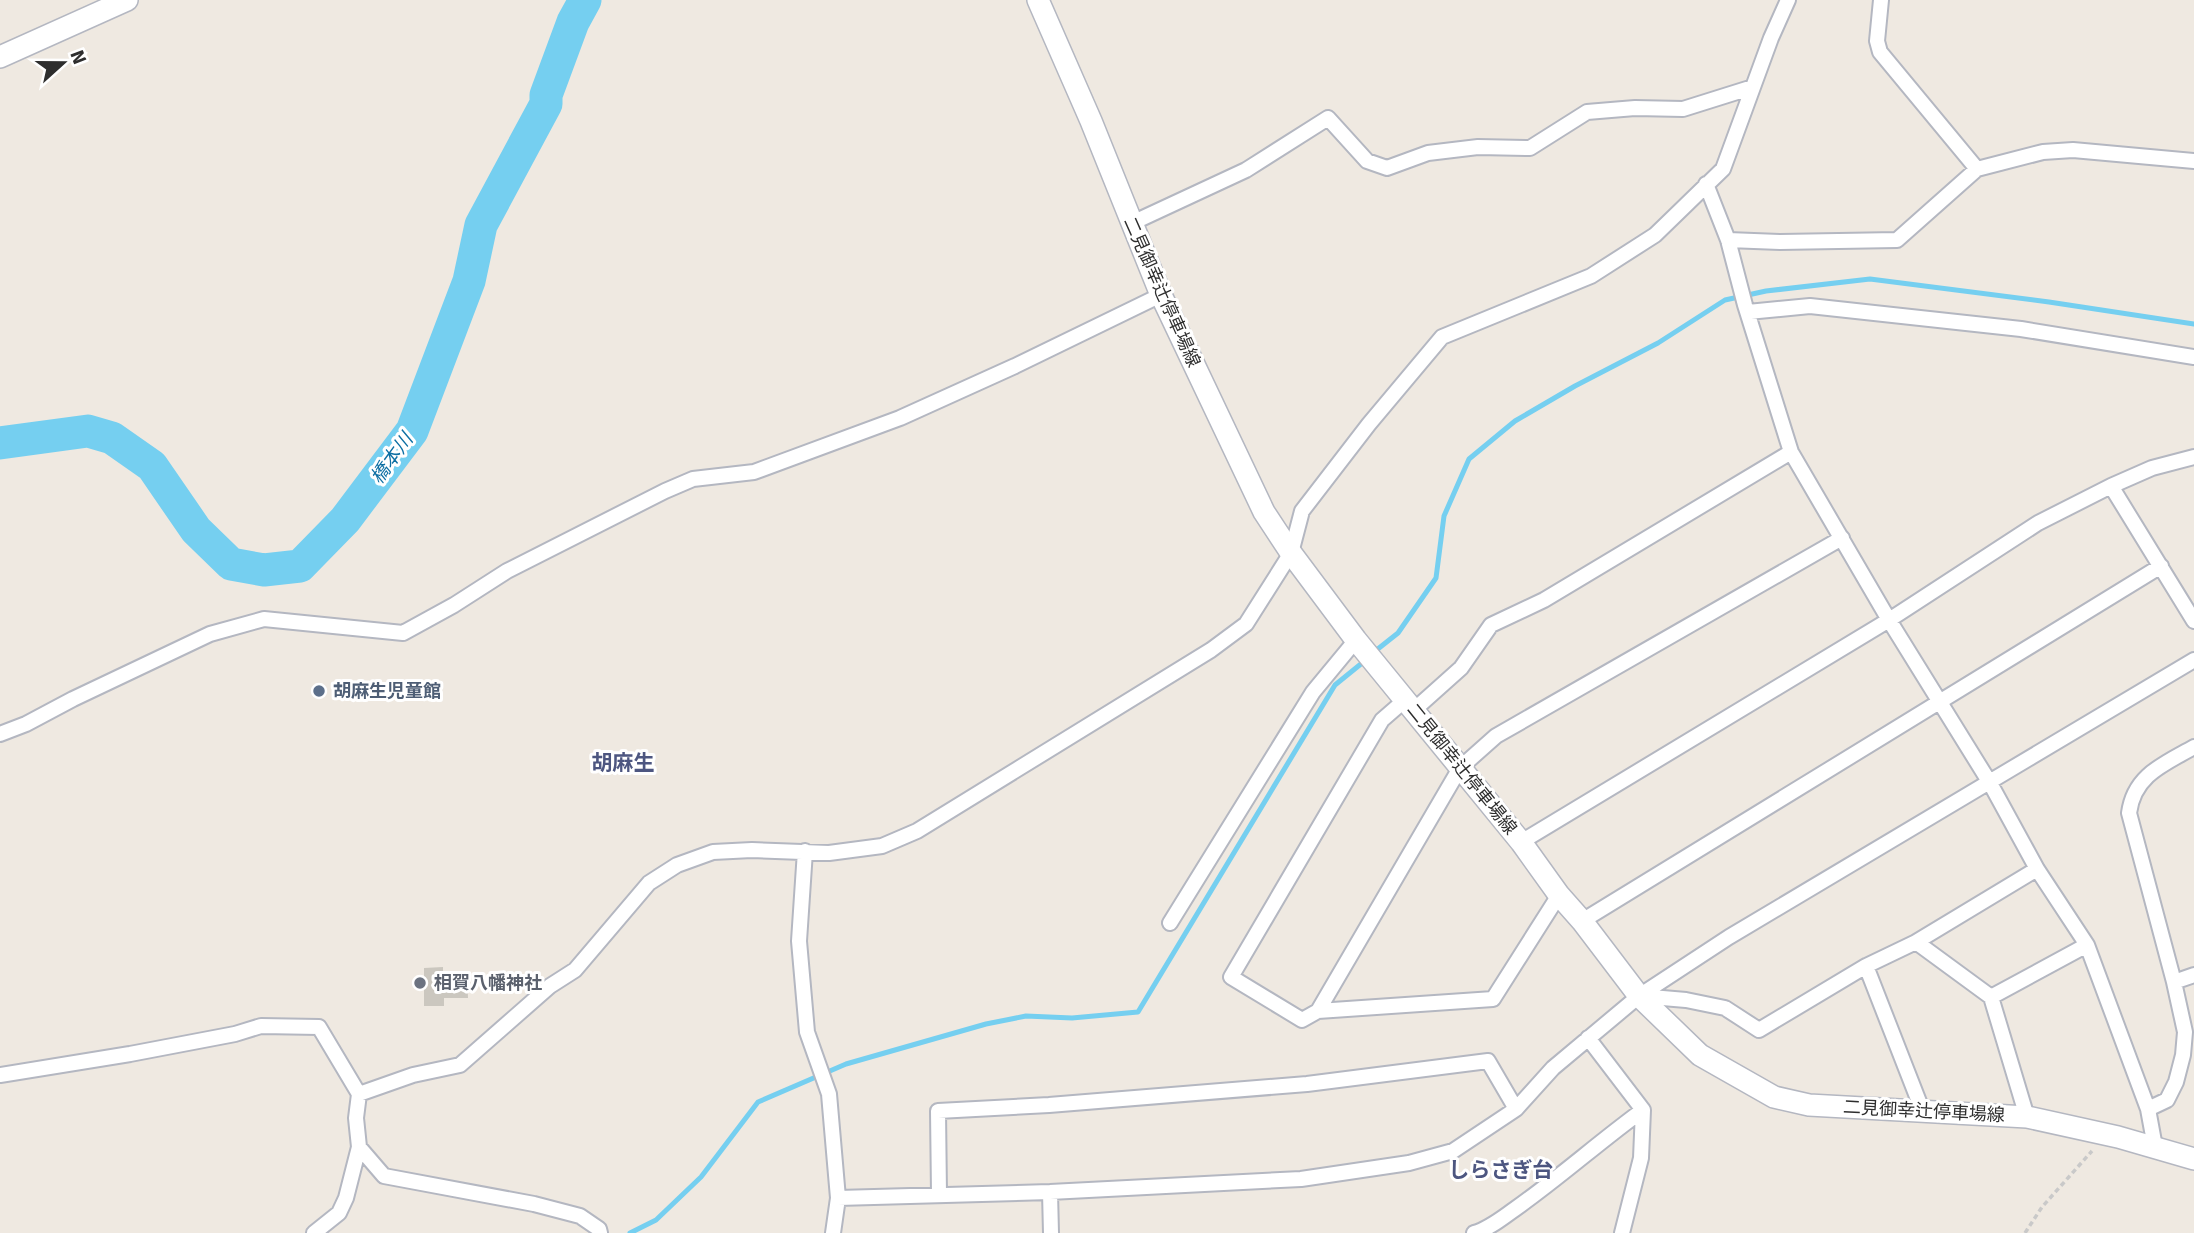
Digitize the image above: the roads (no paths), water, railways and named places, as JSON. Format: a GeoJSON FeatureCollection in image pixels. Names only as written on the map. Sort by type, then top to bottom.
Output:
{"type":"FeatureCollection","features":[{"type":"Feature","properties":{"kind":"main road"},"geometry":{"type":"LineString","coordinates":[[0,57],[127,0]]}},
{"type":"Feature","properties":{"kind":"main road","name":"二見御幸辻停車場線"},"geometry":{"type":"LineString","coordinates":[[1038,0],[1161,295],[1264,512],[1357,642],[1521,842],[1639,996],[1700,1055],[1774,1097],[1809,1105],[2027,1116],[2118,1137],[2194,1159]]}},
{"type":"Feature","properties":{"kind":"street"},"geometry":{"type":"LineString","coordinates":[[359,1094],[414,1074],[460,1065],[550,986],[575,970],[649,883],[677,865],[713,852],[829,853],[882,846],[917,831],[1183,668],[1246,624],[1291,553],[1302,511],[1368,424],[1442,337],[1591,276],[1655,235],[1723,169],[1788,0]]}},
{"type":"Feature","properties":{"kind":"street"},"geometry":{"type":"LineString","coordinates":[[1881,0],[1877,41],[1880,52],[1977,169]]}},
{"type":"Feature","properties":{"kind":"street"},"geometry":{"type":"LineString","coordinates":[[1132,223],[1246,170],[1328,118],[1367,161],[1387,168],[1428,153],[1478,147],[1530,148],[1587,112],[1635,108],[1683,109],[1753,87]]}},
{"type":"Feature","properties":{"kind":"street"},"geometry":{"type":"LineString","coordinates":[[1730,247],[1780,242],[1897,240],[1977,169],[2043,152],[2073,149],[2194,161]]}},
{"type":"Feature","properties":{"kind":"street"},"geometry":{"type":"LineString","coordinates":[[1706,184],[1730,247],[1791,452],[1889,620],[1990,783],[2038,869],[2088,945],[2148,1109],[2155,1147]]}},
{"type":"Feature","properties":{"kind":"street"},"geometry":{"type":"LineString","coordinates":[[0,734],[26,724],[210,634],[264,619],[403,633],[454,606],[507,571],[665,491],[693,479],[754,472],[900,418],[1161,295]]}},
{"type":"Feature","properties":{"kind":"street"},"geometry":{"type":"LineString","coordinates":[[1746,308],[1810,306],[2021,329],[2194,358]]}},
{"type":"Feature","properties":{"kind":"street"},"geometry":{"type":"LineString","coordinates":[[1559,895],[1493,999],[1318,1011],[1302,1020],[1231,977],[1382,720],[1409,705],[1461,668],[1491,625],[1544,600],[1791,452]]}},
{"type":"Feature","properties":{"kind":"street"},"geometry":{"type":"LineString","coordinates":[[1521,842],[1889,620],[2038,523],[2132,475],[2190,458],[2194,471]]}},
{"type":"Feature","properties":{"kind":"street"},"geometry":{"type":"LineString","coordinates":[[2111,486],[2194,621]]}},
{"type":"Feature","properties":{"kind":"street"},"geometry":{"type":"LineString","coordinates":[[1318,1011],[1460,768],[1496,736],[1842,538]]}},
{"type":"Feature","properties":{"kind":"street"},"geometry":{"type":"LineString","coordinates":[[1582,921],[2161,566]]}},
{"type":"Feature","properties":{"kind":"street"},"geometry":{"type":"LineString","coordinates":[[1170,923],[1313,692],[1357,642]]}},
{"type":"Feature","properties":{"kind":"street"},"geometry":{"type":"LineString","coordinates":[[838,1198],[1050,1192],[1301,1179],[1409,1163],[1453,1151],[1516,1109],[1553,1068],[1639,996],[1728,937],[2194,660]]}},
{"type":"Feature","properties":{"kind":"street"},"geometry":{"type":"LineString","coordinates":[[2148,1109],[2166,1100],[2176,1082],[2183,1055],[2185,1032],[2129,813],[2131,797],[2152,771],[2194,747]]}},
{"type":"Feature","properties":{"kind":"street"},"geometry":{"type":"LineString","coordinates":[[806,851],[799,941],[807,1032],[829,1094],[838,1198],[833,1233]]}},
{"type":"Feature","properties":{"kind":"street"},"geometry":{"type":"LineString","coordinates":[[1639,996],[1686,1000],[1725,1008],[1759,1030],[1866,965],[1916,942],[2038,869]]}},
{"type":"Feature","properties":{"kind":"street"},"geometry":{"type":"LineString","coordinates":[[1916,942],[1992,997],[2027,1116]]}},
{"type":"Feature","properties":{"kind":"street"},"geometry":{"type":"LineString","coordinates":[[1992,997],[2088,945]]}},
{"type":"Feature","properties":{"kind":"street"},"geometry":{"type":"LineString","coordinates":[[1866,965],[1923,1112]]}},
{"type":"Feature","properties":{"kind":"street"},"geometry":{"type":"LineString","coordinates":[[2174,982],[2194,975]]}},
{"type":"Feature","properties":{"kind":"street"},"geometry":{"type":"LineString","coordinates":[[0,1074],[130,1054],[235,1034],[261,1026],[319,1027],[359,1094],[356,1118],[359,1147],[346,1198],[339,1213],[314,1233]]}},
{"type":"Feature","properties":{"kind":"street"},"geometry":{"type":"LineString","coordinates":[[1588,1038],[1643,1110],[1641,1158],[1622,1233]]}},
{"type":"Feature","properties":{"kind":"street"},"geometry":{"type":"LineString","coordinates":[[939,1194],[938,1111],[1049,1105],[1307,1084],[1488,1061],[1516,1109]]}},
{"type":"Feature","properties":{"kind":"street"},"geometry":{"type":"LineString","coordinates":[[1474,1233],[1485,1230],[1541,1191],[1643,1110]]}},
{"type":"Feature","properties":{"kind":"street"},"geometry":{"type":"LineString","coordinates":[[359,1147],[384,1176],[534,1204],[580,1216],[599,1229],[600,1233]]}},
{"type":"Feature","properties":{"kind":"street"},"geometry":{"type":"LineString","coordinates":[[1050,1192],[1051,1233]]}},
{"type":"Feature","properties":{"kind":"waterway","name":"橋本川"},"geometry":{"type":"LineString","coordinates":[[0,443],[88,431],[112,438],[152,466],[196,530],[231,564],[264,570],[300,566],[345,520],[412,431],[469,281],[481,225],[546,104],[546,95],[573,22],[585,0]]}},
{"type":"Feature","properties":{"kind":"waterway"},"geometry":{"type":"LineString","coordinates":[[1374,652],[1398,633],[1436,578],[1444,516],[1469,459],[1515,421],[1658,343],[1725,300],[1766,291],[1870,279],[2194,324]]}},
{"type":"Feature","properties":{"kind":"waterway"},"geometry":{"type":"LineString","coordinates":[[630,1233],[656,1220],[701,1177],[758,1102],[846,1064],[986,1024],[1026,1016],[1072,1018],[1138,1012],[1335,685],[1367,659]]}},
{"type":"Feature","properties":{"kind":"place","name":"胡麻生児童館"},"geometry":{"type":"Point","coordinates":[319,691]}},
{"type":"Feature","properties":{"kind":"place","name":"相賀八幡神社"},"geometry":{"type":"Point","coordinates":[420,983]}},
{"type":"Feature","properties":{"kind":"district","name":"胡麻生"},"geometry":{"type":"Point","coordinates":[623,763]}},
{"type":"Feature","properties":{"kind":"district","name":"しらさぎ台"},"geometry":{"type":"Point","coordinates":[1501,1170]}}]}
